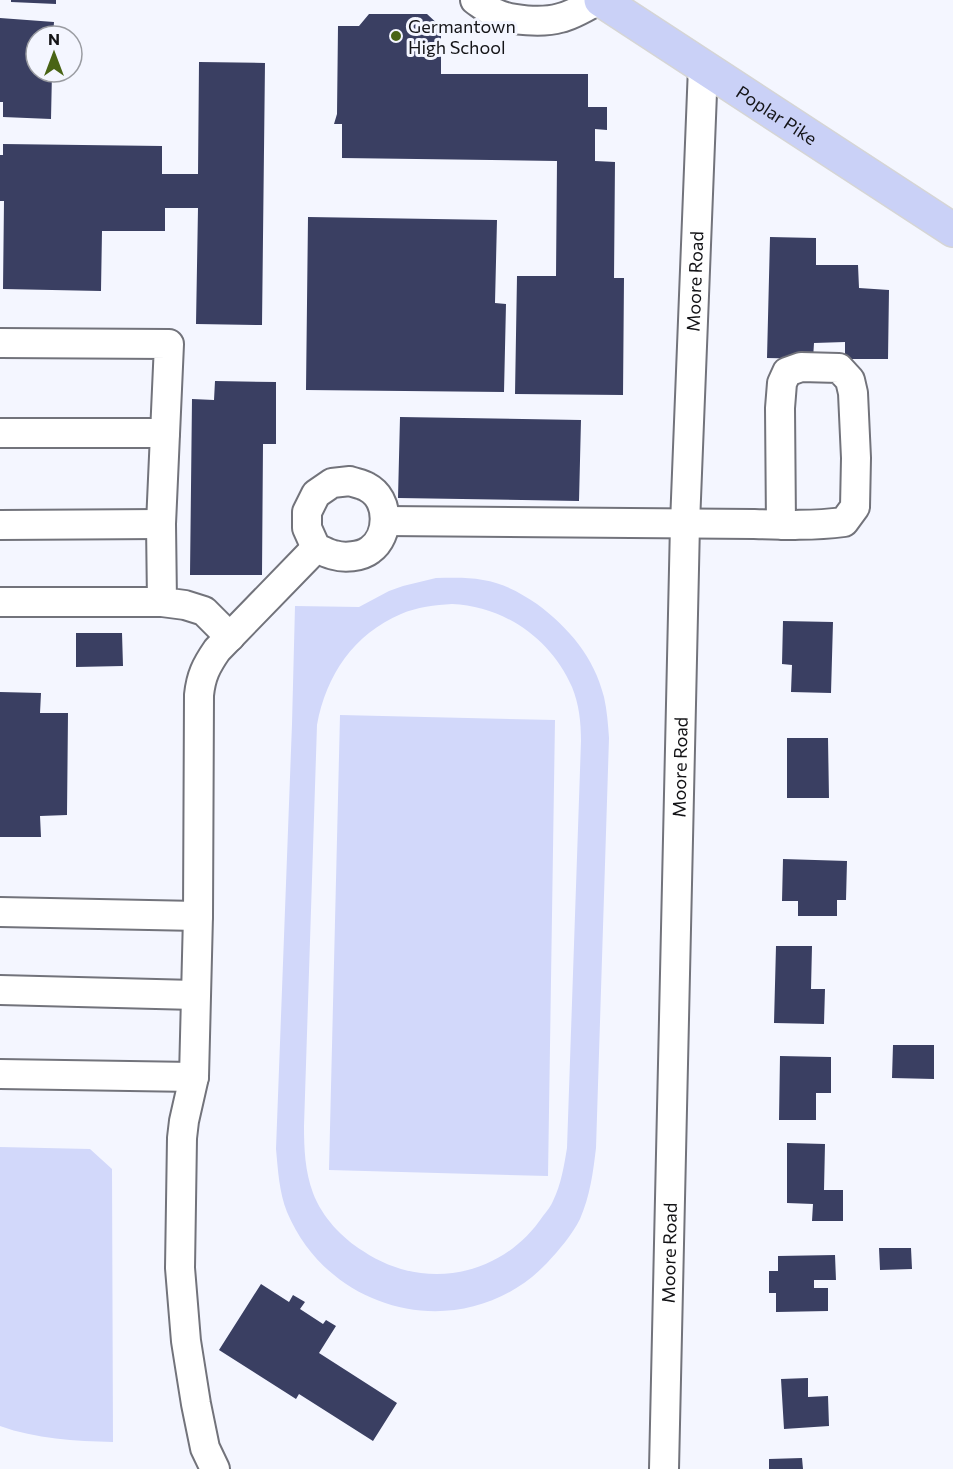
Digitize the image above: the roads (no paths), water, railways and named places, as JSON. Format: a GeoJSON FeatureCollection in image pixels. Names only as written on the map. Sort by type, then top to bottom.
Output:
{"type":"FeatureCollection","features":[{"type":"Feature","properties":{"kind":"main road","name":"Poplar Pike"},"geometry":{"type":"LineString","coordinates":[[599,0],[953,230]]}},
{"type":"Feature","properties":{"kind":"street"},"geometry":{"type":"LineString","coordinates":[[475,0],[495,13],[516,19],[537,20],[558,19],[599,0]]}},
{"type":"Feature","properties":{"kind":"street","name":"Moore Road"},"geometry":{"type":"LineString","coordinates":[[664,1469],[685,524],[703,67]]}},
{"type":"Feature","properties":{"kind":"street"},"geometry":{"type":"LineString","coordinates":[[0,343],[169,344],[161,524],[162,602]]}},
{"type":"Feature","properties":{"kind":"street"},"geometry":{"type":"LineString","coordinates":[[385,521],[781,525],[843,522],[855,507],[856,458],[853,393],[850,380],[839,368],[801,367],[787,372],[782,383],[780,408],[781,525]]}},
{"type":"Feature","properties":{"kind":"street"},"geometry":{"type":"LineString","coordinates":[[0,434],[165,433]]}},
{"type":"Feature","properties":{"kind":"street"},"geometry":{"type":"LineString","coordinates":[[350,481],[368,487],[379,497],[384,509],[385,521],[379,540],[369,551],[353,556],[334,556],[316,548],[307,528],[307,512],[316,494],[332,483],[350,481]]}},
{"type":"Feature","properties":{"kind":"street"},"geometry":{"type":"LineString","coordinates":[[0,525],[161,524]]}},
{"type":"Feature","properties":{"kind":"street"},"geometry":{"type":"LineString","coordinates":[[215,1469],[205,1448],[196,1404],[186,1341],[180,1268],[182,1138],[194,1077],[198,916],[199,695],[206,666],[217,650],[316,548]]}},
{"type":"Feature","properties":{"kind":"street"},"geometry":{"type":"LineString","coordinates":[[0,602],[162,602],[185,605],[204,610],[230,637]]}},
{"type":"Feature","properties":{"kind":"street"},"geometry":{"type":"LineString","coordinates":[[0,912],[198,916]]}},
{"type":"Feature","properties":{"kind":"street"},"geometry":{"type":"LineString","coordinates":[[0,990],[195,995]]}},
{"type":"Feature","properties":{"kind":"street"},"geometry":{"type":"LineString","coordinates":[[0,1074],[194,1077]]}},
{"type":"Feature","properties":{"kind":"place","name":"Germantown High School"},"geometry":{"type":"Point","coordinates":[396,36]}}]}
